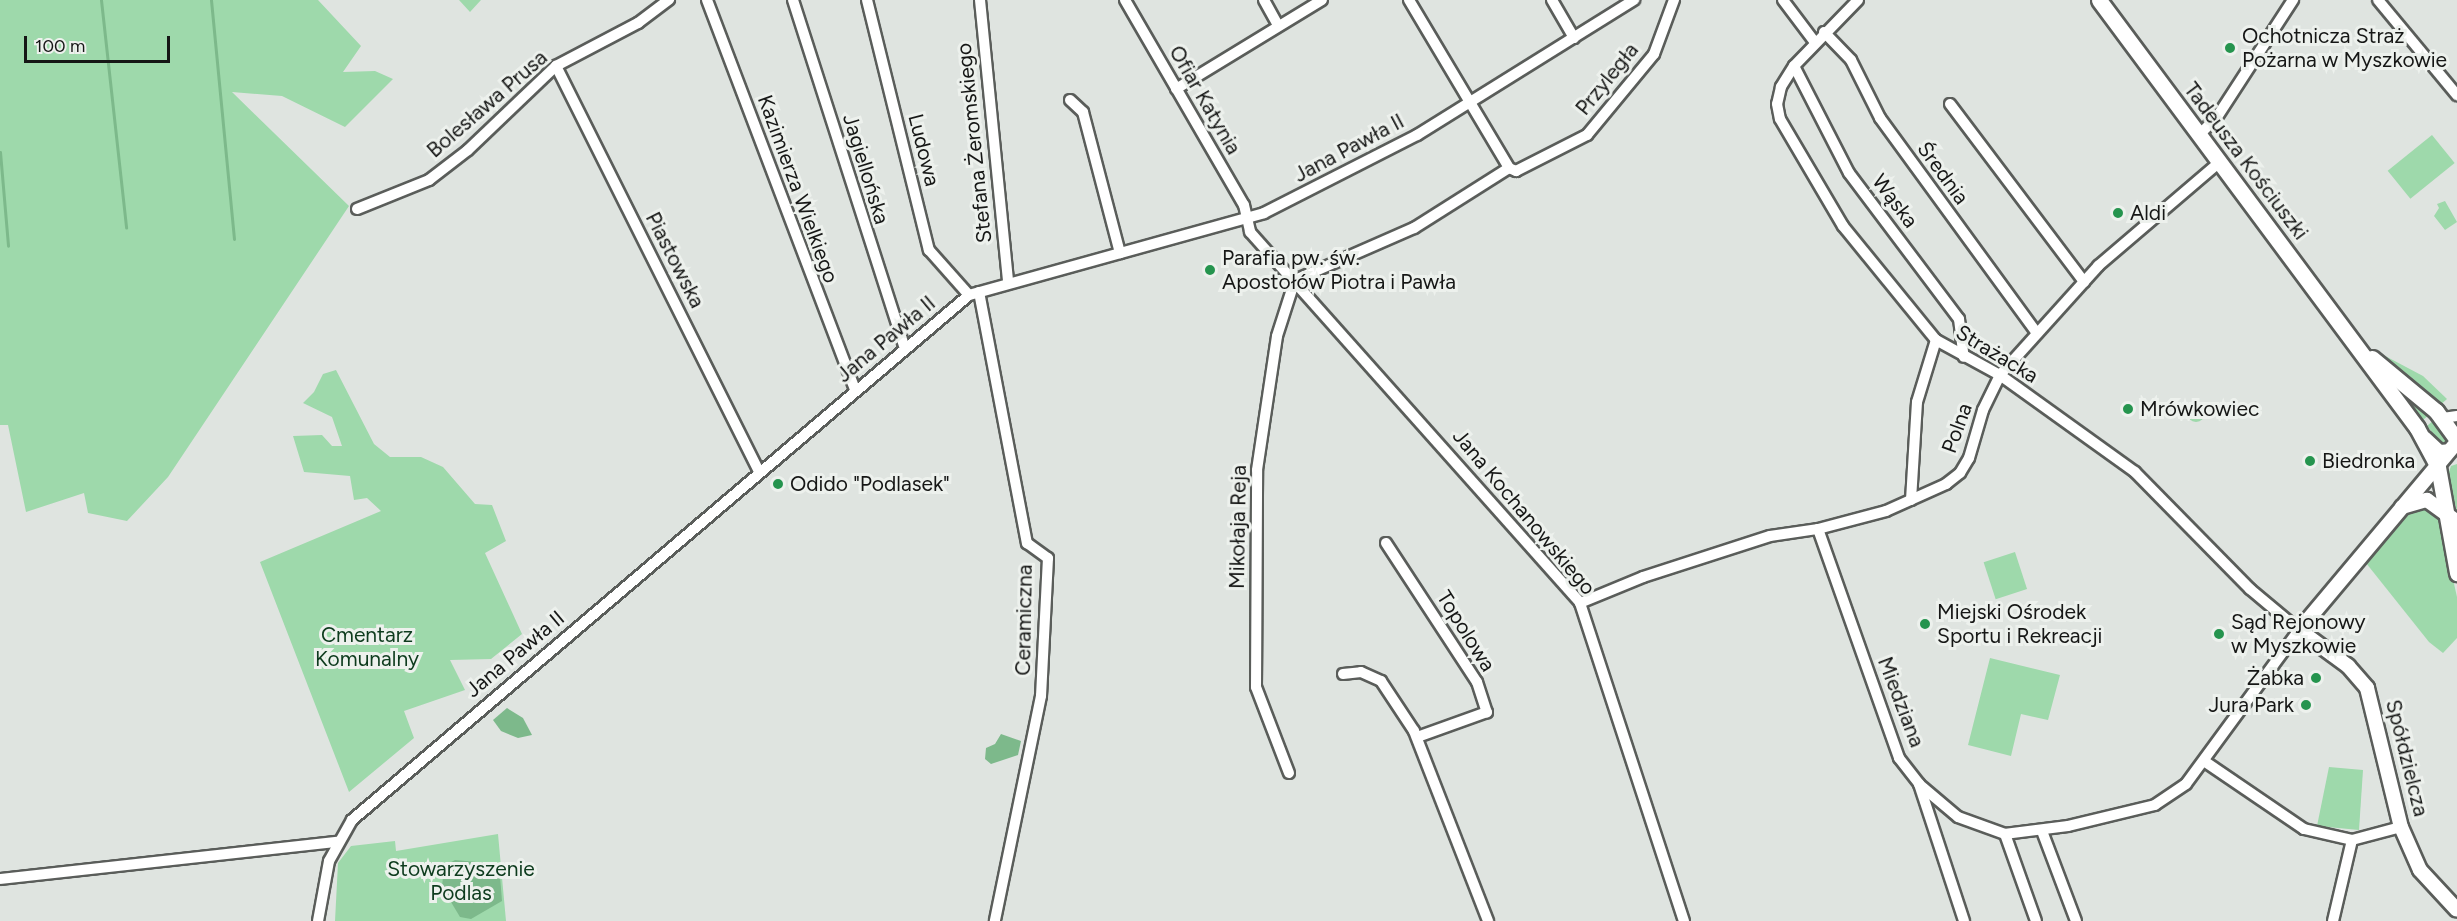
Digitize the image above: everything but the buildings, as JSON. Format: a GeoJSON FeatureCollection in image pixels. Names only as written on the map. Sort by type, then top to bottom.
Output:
{"type":"FeatureCollection","features":[{"type":"Feature","properties":{"kind":"main road","name":"Tadeusza Kościuszki"},"geometry":{"type":"LineString","coordinates":[[2099,0],[2221,161],[2417,428],[2438,467],[2452,518],[2457,573]]}},
{"type":"Feature","properties":{"kind":"main road","name":"Tadeusza Kościuszki"},"geometry":{"type":"LineString","coordinates":[[2358,347],[2450,417],[2455,444]]}},
{"type":"Feature","properties":{"kind":"street","name":"Bolesława Prusa"},"geometry":{"type":"LineString","coordinates":[[357,209],[429,180],[468,150],[556,66],[638,23],[669,0]]}},
{"type":"Feature","properties":{"kind":"street","name":"Kazimierza Wielkiego"},"geometry":{"type":"LineString","coordinates":[[707,0],[855,390]]}},
{"type":"Feature","properties":{"kind":"street","name":"Jagiellońska"},"geometry":{"type":"LineString","coordinates":[[793,0],[864,231],[905,348]]}},
{"type":"Feature","properties":{"kind":"street","name":"Ludowa"},"geometry":{"type":"LineString","coordinates":[[867,0],[929,250],[974,294]]}},
{"type":"Feature","properties":{"kind":"street","name":"Stefana Żeromskiego"},"geometry":{"type":"LineString","coordinates":[[980,0],[1008,282]]}},
{"type":"Feature","properties":{"kind":"street","name":"Ofiar Katynia"},"geometry":{"type":"LineString","coordinates":[[1125,0],[1244,205],[1247,220]]}},
{"type":"Feature","properties":{"kind":"street"},"geometry":{"type":"LineString","coordinates":[[1264,0],[1278,25]]}},
{"type":"Feature","properties":{"kind":"street"},"geometry":{"type":"LineString","coordinates":[[1176,88],[1322,0]]}},
{"type":"Feature","properties":{"kind":"street"},"geometry":{"type":"LineString","coordinates":[[1409,0],[1509,168]]}},
{"type":"Feature","properties":{"kind":"street"},"geometry":{"type":"LineString","coordinates":[[1552,0],[1574,38]]}},
{"type":"Feature","properties":{"kind":"street","name":"Jana Pawła II"},"geometry":{"type":"LineString","coordinates":[[318,921],[325,879],[337,842],[352,820],[855,390],[974,294],[1008,282],[1247,220],[1358,168],[1470,103],[1634,0]]}},
{"type":"Feature","properties":{"kind":"street","name":"Przyległa"},"geometry":{"type":"LineString","coordinates":[[1296,280],[1413,228],[1509,168],[1516,171],[1587,135],[1654,54],[1674,0]]}},
{"type":"Feature","properties":{"kind":"street"},"geometry":{"type":"LineString","coordinates":[[1783,0],[1814,42]]}},
{"type":"Feature","properties":{"kind":"street","name":"Strażacka"},"geometry":{"type":"LineString","coordinates":[[1858,0],[1814,42],[1794,66],[1778,95],[1780,119],[1843,226],[1936,340],[2000,375],[2155,488],[2225,565],[2299,630]]}},
{"type":"Feature","properties":{"kind":"street"},"geometry":{"type":"LineString","coordinates":[[2200,134],[2217,117],[2292,0]]}},
{"type":"Feature","properties":{"kind":"street"},"geometry":{"type":"LineString","coordinates":[[2378,0],[2457,95]]}},
{"type":"Feature","properties":{"kind":"street","name":"Średnia"},"geometry":{"type":"LineString","coordinates":[[1824,32],[1851,60],[1880,118],[2037,333]]}},
{"type":"Feature","properties":{"kind":"street","name":"Piastowska"},"geometry":{"type":"LineString","coordinates":[[556,66],[759,472]]}},
{"type":"Feature","properties":{"kind":"street","name":"Wąska"},"geometry":{"type":"LineString","coordinates":[[1794,66],[1849,173],[1959,319],[1964,357]]}},
{"type":"Feature","properties":{"kind":"street"},"geometry":{"type":"LineString","coordinates":[[1070,100],[1083,112],[1120,253]]}},
{"type":"Feature","properties":{"kind":"street"},"geometry":{"type":"LineString","coordinates":[[1950,104],[2084,282]]}},
{"type":"Feature","properties":{"kind":"street","name":"Polna"},"geometry":{"type":"LineString","coordinates":[[1580,603],[1643,577],[1770,536],[1818,529],[1911,500],[1960,473],[2000,375],[2084,282],[2221,161]]}},
{"type":"Feature","properties":{"kind":"street","name":"Jana Kochanowskiego"},"geometry":{"type":"LineString","coordinates":[[1247,220],[1250,232],[1296,280],[1580,603],[1684,921]]}},
{"type":"Feature","properties":{"kind":"street","name":"Mikołaja Reja"},"geometry":{"type":"LineString","coordinates":[[1289,773],[1256,687],[1257,470],[1277,336],[1296,280]]}},
{"type":"Feature","properties":{"kind":"street","name":"Ceramiczna"},"geometry":{"type":"LineString","coordinates":[[974,294],[1027,543],[1048,558],[1041,696],[995,921]]}},
{"type":"Feature","properties":{"kind":"street"},"geometry":{"type":"LineString","coordinates":[[1911,500],[1917,402],[1936,340]]}},
{"type":"Feature","properties":{"kind":"street"},"geometry":{"type":"LineString","coordinates":[[2417,428],[2440,450],[2455,444]]}},
{"type":"Feature","properties":{"kind":"street"},"geometry":{"type":"LineString","coordinates":[[1919,784],[1958,817],[2005,834],[2042,831],[2163,802],[2179,791],[2204,761],[2299,630],[2455,444]]}},
{"type":"Feature","properties":{"kind":"street"},"geometry":{"type":"LineString","coordinates":[[2401,507],[2427,500],[2452,518]]}},
{"type":"Feature","properties":{"kind":"street","name":"Miedziana"},"geometry":{"type":"LineString","coordinates":[[1818,529],[1899,758],[1919,784],[1964,921]]}},
{"type":"Feature","properties":{"kind":"street","name":"Topolowa"},"geometry":{"type":"LineString","coordinates":[[1386,543],[1477,682],[1486,712],[1418,737]]}},
{"type":"Feature","properties":{"kind":"street","name":"Spółdzielcza"},"geometry":{"type":"LineString","coordinates":[[2299,630],[2348,666],[2367,688],[2402,827],[2420,870],[2457,910]]}},
{"type":"Feature","properties":{"kind":"street"},"geometry":{"type":"LineString","coordinates":[[1343,674],[1361,672],[1381,681],[1418,737],[1488,921]]}},
{"type":"Feature","properties":{"kind":"street"},"geometry":{"type":"LineString","coordinates":[[2204,761],[2304,829],[2352,840],[2402,827]]}},
{"type":"Feature","properties":{"kind":"street"},"geometry":{"type":"LineString","coordinates":[[2042,831],[2076,921]]}},
{"type":"Feature","properties":{"kind":"street"},"geometry":{"type":"LineString","coordinates":[[2005,834],[2037,921]]}},
{"type":"Feature","properties":{"kind":"street"},"geometry":{"type":"LineString","coordinates":[[2333,921],[2352,840]]}},
{"type":"Feature","properties":{"kind":"street"},"geometry":{"type":"LineString","coordinates":[[0,879],[337,842]]}},
{"type":"Feature","properties":{"kind":"green space"},"geometry":{"type":"Polygon","coordinates":[[[0,0],[318,0],[361,46],[343,72],[375,71],[393,79],[345,127],[282,96],[232,92],[349,206],[168,477],[127,521],[88,513],[84,493],[26,512],[8,425],[0,425],[0,0]]]}},
{"type":"Feature","properties":{"kind":"green space"},"geometry":{"type":"Polygon","coordinates":[[[459,0],[481,0],[470,12],[459,0]]]}},
{"type":"Feature","properties":{"kind":"green space"},"geometry":{"type":"Polygon","coordinates":[[[2432,135],[2455,163],[2410,199],[2388,171],[2432,135]]]}},
{"type":"Feature","properties":{"kind":"green space"},"geometry":{"type":"Polygon","coordinates":[[[2445,201],[2457,222],[2445,230],[2434,216],[2439,208],[2437,204],[2445,201]]]}},
{"type":"Feature","properties":{"kind":"green space"},"geometry":{"type":"Polygon","coordinates":[[[2372,349],[2423,376],[2447,399],[2439,406],[2372,349]]]}},
{"type":"Feature","properties":{"kind":"green space","name":"Cmentarz Komunalny"},"geometry":{"type":"Polygon","coordinates":[[[336,370],[374,444],[390,457],[421,457],[443,467],[475,504],[492,505],[506,541],[485,553],[522,634],[491,659],[450,660],[465,690],[404,711],[414,738],[349,792],[260,562],[381,511],[367,498],[354,500],[350,476],[304,472],[293,436],[322,435],[332,446],[342,446],[332,417],[303,403],[314,392],[323,374],[336,370]]]}},
{"type":"Feature","properties":{"kind":"green space"},"geometry":{"type":"Polygon","coordinates":[[[2391,383],[2431,413],[2423,420],[2391,383]]]}},
{"type":"Feature","properties":{"kind":"green space"},"geometry":{"type":"Polygon","coordinates":[[[2192,404],[2200,404],[2205,409],[2203,420],[2192,422],[2187,417],[2187,409],[2192,404]]]}},
{"type":"Feature","properties":{"kind":"green space"},"geometry":{"type":"Polygon","coordinates":[[[2435,419],[2450,438],[2448,444],[2440,442],[2427,426],[2435,419]]]}},
{"type":"Feature","properties":{"kind":"green space"},"geometry":{"type":"Polygon","coordinates":[[[2457,464],[2457,512],[2448,475],[2451,466],[2457,464]]]}},
{"type":"Feature","properties":{"kind":"green space"},"geometry":{"type":"Polygon","coordinates":[[[2421,506],[2439,517],[2457,597],[2457,638],[2443,653],[2429,642],[2366,563],[2408,512],[2421,506]]]}},
{"type":"Feature","properties":{"kind":"green space"},"geometry":{"type":"Polygon","coordinates":[[[2015,552],[2027,589],[1996,599],[1984,562],[2015,552]]]}},
{"type":"Feature","properties":{"kind":"green space"},"geometry":{"type":"Polygon","coordinates":[[[1990,658],[2060,675],[2048,720],[2021,714],[2011,756],[1968,745],[1990,658]]]}},
{"type":"Feature","properties":{"kind":"green space"},"geometry":{"type":"Polygon","coordinates":[[[2329,767],[2363,770],[2359,830],[2317,826],[2329,767]]]}},
{"type":"Feature","properties":{"kind":"green space","name":"Stowarzyszenie Podlas"},"geometry":{"type":"Polygon","coordinates":[[[498,834],[506,921],[335,921],[338,863],[351,846],[395,841],[396,851],[498,834]]]}},
{"type":"Feature","properties":{"kind":"shaded area"},"geometry":{"type":"Polygon","coordinates":[[[507,708],[523,718],[532,735],[518,738],[501,731],[493,720],[507,708]]]}},
{"type":"Feature","properties":{"kind":"shaded area"},"geometry":{"type":"Polygon","coordinates":[[[1001,734],[1021,741],[1018,755],[991,764],[985,759],[986,748],[995,744],[1001,734]]]}},
{"type":"Feature","properties":{"kind":"shaded area"},"geometry":{"type":"Polygon","coordinates":[[[455,860],[499,864],[502,901],[471,919],[460,917],[442,887],[444,866],[455,860]]]}},
{"type":"Feature","properties":{"kind":"waterway"},"geometry":{"type":"LineString","coordinates":[[101,0],[126,228]]}},
{"type":"Feature","properties":{"kind":"waterway"},"geometry":{"type":"LineString","coordinates":[[211,0],[234,239]]}},
{"type":"Feature","properties":{"kind":"waterway"},"geometry":{"type":"LineString","coordinates":[[0,152],[8,246]]}},
{"type":"Feature","properties":{"kind":"place","name":"Ochotnicza Straż Pożarna w Myszkowie"},"geometry":{"type":"Point","coordinates":[2230,48]}},
{"type":"Feature","properties":{"kind":"place","name":"Aldi"},"geometry":{"type":"Point","coordinates":[2118,213]}},
{"type":"Feature","properties":{"kind":"place","name":"Parafia pw. św. Apostołów Piotra i Pawła"},"geometry":{"type":"Point","coordinates":[1210,270]}},
{"type":"Feature","properties":{"kind":"place","name":"Mrówkowiec"},"geometry":{"type":"Point","coordinates":[2128,409]}},
{"type":"Feature","properties":{"kind":"place","name":"Biedronka"},"geometry":{"type":"Point","coordinates":[2310,461]}},
{"type":"Feature","properties":{"kind":"place","name":"Odido \"Podlasek\""},"geometry":{"type":"Point","coordinates":[778,484]}},
{"type":"Feature","properties":{"kind":"place","name":"Miejski Ośrodek Sportu i Rekreacji"},"geometry":{"type":"Point","coordinates":[1925,624]}},
{"type":"Feature","properties":{"kind":"place","name":"Sąd Rejonowy w Myszkowie"},"geometry":{"type":"Point","coordinates":[2219,634]}},
{"type":"Feature","properties":{"kind":"place","name":"Żabka"},"geometry":{"type":"Point","coordinates":[2316,678]}},
{"type":"Feature","properties":{"kind":"place","name":"Jura Park"},"geometry":{"type":"Point","coordinates":[2306,705]}}]}
